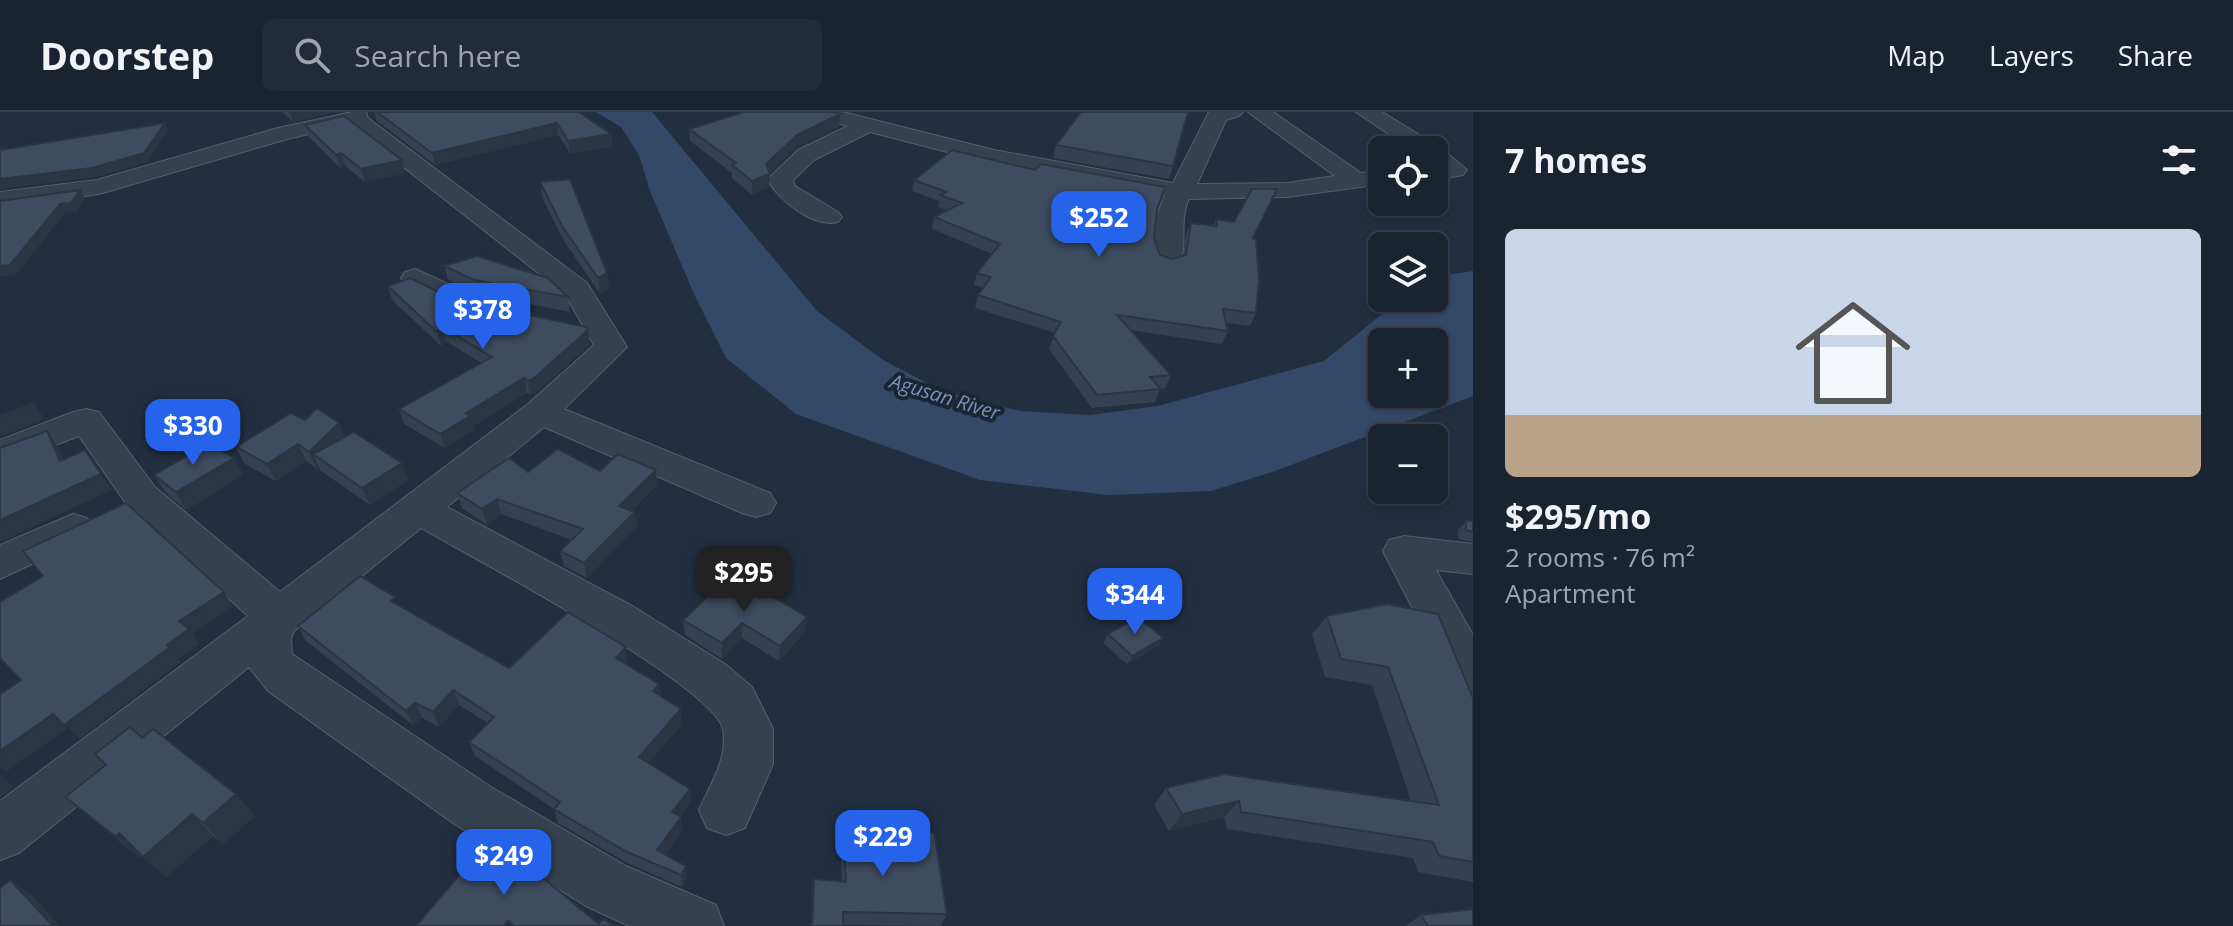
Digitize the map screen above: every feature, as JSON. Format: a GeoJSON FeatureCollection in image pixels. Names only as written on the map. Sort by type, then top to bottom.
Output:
{"type":"FeatureCollection","features":[{"type":"Feature","properties":{"kind":"street"},"geometry":{"type":"LineString","coordinates":[[818,112],[994,157],[1182,192],[1287,190],[1368,179]]}},
{"type":"Feature","properties":{"kind":"street"},"geometry":{"type":"LineString","coordinates":[[1259,112],[1357,181]]}},
{"type":"Feature","properties":{"kind":"street"},"geometry":{"type":"LineString","coordinates":[[1367,112],[1406,136]]}},
{"type":"Feature","properties":{"kind":"street"},"geometry":{"type":"LineString","coordinates":[[1168,260],[1168,221],[1173,205],[1205,147],[1215,114]]}},
{"type":"Feature","properties":{"kind":"street"},"geometry":{"type":"LineString","coordinates":[[0,200],[99,187],[286,133],[366,115],[577,289],[583,328],[611,347],[540,412],[419,509],[0,834]]}},
{"type":"Feature","properties":{"kind":"street"},"geometry":{"type":"LineString","coordinates":[[829,217],[785,190],[780,179],[806,155],[865,126]]}},
{"type":"Feature","properties":{"kind":"street"},"geometry":{"type":"LineString","coordinates":[[415,278],[468,304],[537,320]]}},
{"type":"Feature","properties":{"kind":"street"},"geometry":{"type":"LineString","coordinates":[[540,412],[756,503]]}},
{"type":"Feature","properties":{"kind":"street"},"geometry":{"type":"LineString","coordinates":[[0,454],[86,420],[118,507],[279,617]]}},
{"type":"Feature","properties":{"kind":"street"},"geometry":{"type":"LineString","coordinates":[[0,563],[118,507]]}},
{"type":"Feature","properties":{"kind":"street"},"geometry":{"type":"LineString","coordinates":[[419,509],[618,619],[708,678],[735,702],[748,729],[747,764],[726,810]]}},
{"type":"Feature","properties":{"kind":"street"},"geometry":{"type":"LineString","coordinates":[[1473,559],[1404,551],[1464,648],[1473,695]]}},
{"type":"Feature","properties":{"kind":"street"},"geometry":{"type":"LineString","coordinates":[[279,617],[268,638],[270,662],[285,677],[472,805],[606,886],[695,926]]}},
{"type":"Feature","properties":{"kind":"water","name":"Agusan River"},"geometry":{"type":"Polygon","coordinates":[[[596,112],[652,112],[817,311],[883,360],[942,391],[1020,411],[1090,415],[1158,406],[1324,361],[1385,312],[1448,312],[1448,275],[1473,271],[1473,396],[1448,405],[1448,328],[1368,328],[1368,408],[1441,408],[1399,424],[1368,424],[1368,436],[1211,491],[1108,495],[980,480],[796,414],[726,358],[694,294],[650,191],[639,155],[621,127],[596,112]]]}},
{"type":"Feature","properties":{"kind":"building"},"geometry":{"type":"Polygon","coordinates":[[[377,112],[579,112],[611,134],[568,141],[557,123],[432,153],[377,112]]]}},
{"type":"Feature","properties":{"kind":"building"},"geometry":{"type":"Polygon","coordinates":[[[744,112],[840,114],[797,135],[766,164],[770,174],[752,181],[732,165],[736,163],[689,129],[744,112]]]}},
{"type":"Feature","properties":{"kind":"building"},"geometry":{"type":"Polygon","coordinates":[[[1081,112],[1188,112],[1173,166],[1056,145],[1081,112]]]}},
{"type":"Feature","properties":{"kind":"building"},"geometry":{"type":"Polygon","coordinates":[[[344,116],[402,160],[361,169],[341,153],[336,155],[305,125],[344,116]]]}},
{"type":"Feature","properties":{"kind":"building"},"geometry":{"type":"Polygon","coordinates":[[[165,123],[144,153],[92,168],[0,179],[0,150],[165,123]]]}},
{"type":"Feature","properties":{"kind":"building"},"geometry":{"type":"Polygon","coordinates":[[[952,150],[1035,170],[1041,164],[1165,187],[1157,209],[1154,238],[1160,255],[1172,259],[1186,255],[1191,223],[1217,226],[1216,219],[1234,222],[1252,189],[1277,189],[1253,238],[1256,239],[1259,279],[1256,313],[1223,309],[1228,331],[1117,315],[1171,375],[1150,377],[1161,389],[1097,395],[1053,336],[1061,322],[978,295],[991,277],[977,273],[1000,244],[934,217],[962,203],[940,195],[946,192],[914,180],[952,150]]]}},
{"type":"Feature","properties":{"kind":"building"},"geometry":{"type":"Polygon","coordinates":[[[570,179],[607,273],[598,278],[562,226],[540,182],[570,179]]]}},
{"type":"Feature","properties":{"kind":"building"},"geometry":{"type":"Polygon","coordinates":[[[80,190],[71,203],[60,204],[10,265],[0,266],[0,201],[80,190]]]}},
{"type":"Feature","properties":{"kind":"building"},"geometry":{"type":"Polygon","coordinates":[[[477,256],[548,278],[568,297],[474,280],[444,266],[477,256]]]}},
{"type":"Feature","properties":{"kind":"building"},"geometry":{"type":"Polygon","coordinates":[[[410,278],[453,299],[586,327],[588,330],[533,379],[527,381],[524,378],[466,413],[470,416],[440,434],[399,409],[492,357],[442,327],[437,332],[388,286],[410,278]]]}},
{"type":"Feature","properties":{"kind":"building"},"geometry":{"type":"Polygon","coordinates":[[[317,408],[339,423],[309,452],[298,444],[267,464],[236,447],[291,413],[305,420],[317,408]]]}},
{"type":"Feature","properties":{"kind":"building"},"geometry":{"type":"Polygon","coordinates":[[[47,431],[60,461],[85,450],[101,474],[0,520],[0,448],[47,431]]]}},
{"type":"Feature","properties":{"kind":"building"},"geometry":{"type":"Polygon","coordinates":[[[354,432],[402,463],[362,488],[313,454],[354,432]]]}},
{"type":"Feature","properties":{"kind":"building"},"geometry":{"type":"Polygon","coordinates":[[[210,443],[234,458],[176,492],[154,475],[210,443]]]}},
{"type":"Feature","properties":{"kind":"building"},"geometry":{"type":"Polygon","coordinates":[[[558,449],[600,471],[618,454],[656,470],[619,506],[635,512],[584,563],[560,551],[583,529],[497,499],[482,509],[457,493],[509,458],[528,472],[558,449]]]}},
{"type":"Feature","properties":{"kind":"building"},"geometry":{"type":"Polygon","coordinates":[[[126,503],[224,592],[179,621],[189,629],[167,645],[169,648],[64,725],[53,714],[0,751],[0,694],[21,680],[0,658],[0,602],[43,576],[23,551],[126,503]]]}},
{"type":"Feature","properties":{"kind":"building"},"geometry":{"type":"Polygon","coordinates":[[[1466,521],[1473,521],[1473,532],[1466,530],[1466,521]]]}},
{"type":"Feature","properties":{"kind":"building"},"geometry":{"type":"Polygon","coordinates":[[[360,576],[395,597],[391,601],[509,668],[568,612],[626,647],[616,658],[659,684],[653,691],[681,709],[639,757],[690,789],[672,812],[681,817],[657,850],[686,866],[681,875],[625,851],[554,809],[560,802],[469,742],[494,717],[453,690],[433,712],[415,703],[406,711],[298,626],[360,576]]]}},
{"type":"Feature","properties":{"kind":"building"},"geometry":{"type":"Polygon","coordinates":[[[727,578],[760,598],[765,592],[807,617],[780,646],[742,623],[722,643],[683,620],[727,578]]]}},
{"type":"Feature","properties":{"kind":"building"},"geometry":{"type":"Polygon","coordinates":[[[1387,604],[1438,614],[1473,698],[1473,862],[1439,856],[1433,842],[1241,812],[1239,801],[1182,814],[1166,788],[1224,774],[1439,805],[1388,667],[1341,659],[1327,616],[1387,604]]]}},
{"type":"Feature","properties":{"kind":"building"},"geometry":{"type":"Polygon","coordinates":[[[1138,617],[1163,638],[1132,656],[1108,634],[1138,617]]]}},
{"type":"Feature","properties":{"kind":"building"},"geometry":{"type":"Polygon","coordinates":[[[130,727],[142,738],[153,729],[236,794],[203,823],[192,814],[143,857],[119,833],[116,837],[65,797],[106,765],[95,754],[130,727]]]}},
{"type":"Feature","properties":{"kind":"building"},"geometry":{"type":"Polygon","coordinates":[[[843,831],[934,832],[947,914],[843,912],[843,926],[812,926],[814,879],[846,882],[843,831]]]}},
{"type":"Feature","properties":{"kind":"building"},"geometry":{"type":"Polygon","coordinates":[[[489,840],[544,874],[542,877],[599,924],[603,919],[614,926],[514,926],[508,921],[504,926],[416,926],[489,840]]]}},
{"type":"Feature","properties":{"kind":"building"},"geometry":{"type":"Polygon","coordinates":[[[10,880],[53,926],[0,926],[0,888],[10,880]]]}},
{"type":"Feature","properties":{"kind":"building"},"geometry":{"type":"Polygon","coordinates":[[[1473,909],[1473,926],[1428,926],[1421,915],[1473,909]]]}}]}
